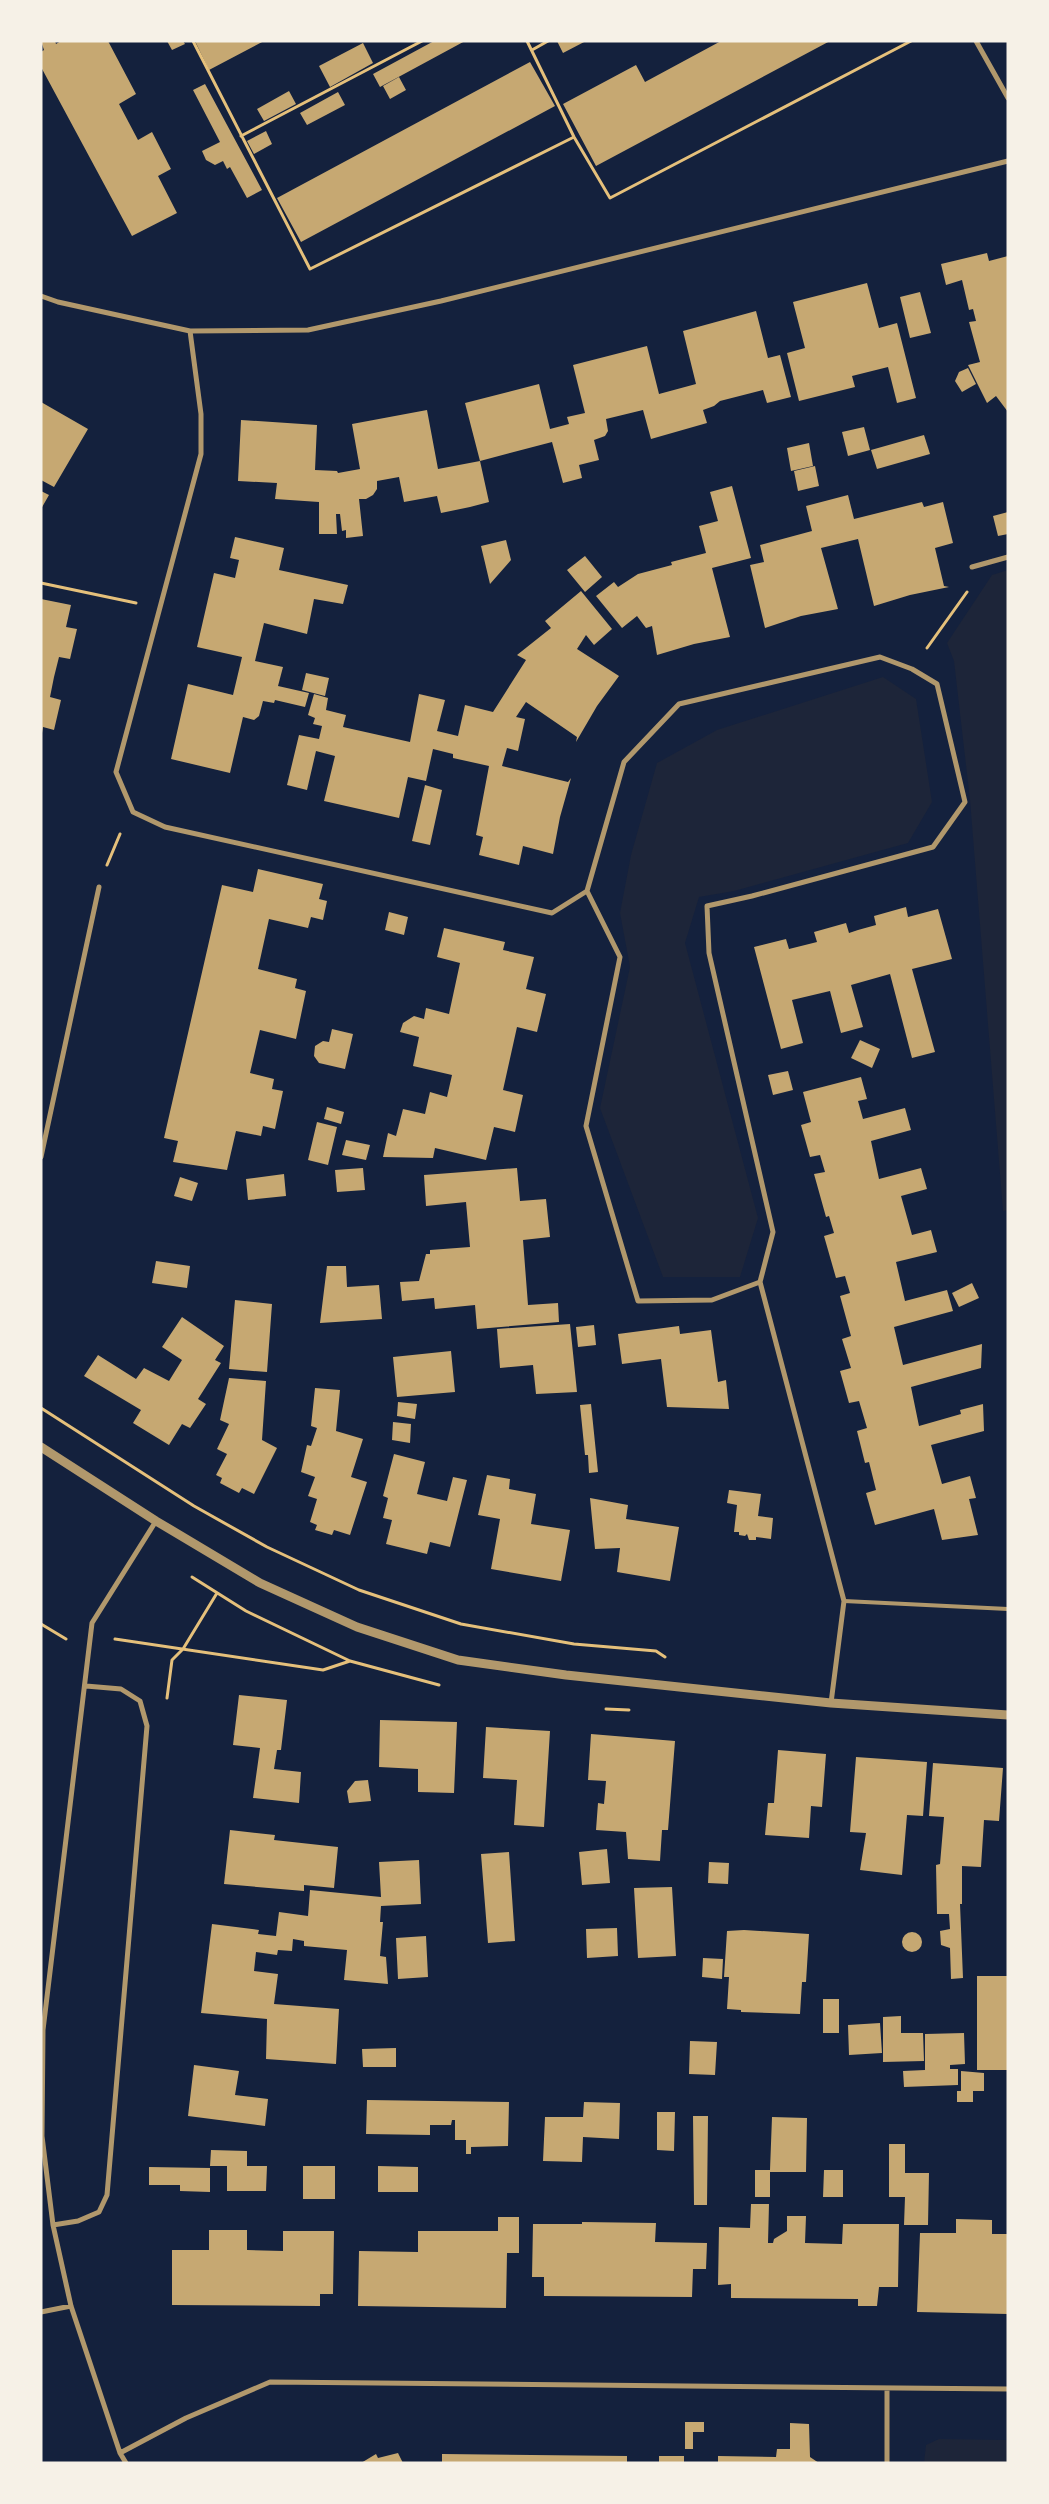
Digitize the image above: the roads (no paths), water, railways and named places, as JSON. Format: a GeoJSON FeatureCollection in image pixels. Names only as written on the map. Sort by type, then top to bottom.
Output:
{"type":"FeatureCollection","features":[{"type":"Feature","properties":{"kind":"street"},"geometry":{"type":"LineString","coordinates":[[976,41],[1008,98]]}},
{"type":"Feature","properties":{"kind":"street"},"geometry":{"type":"LineString","coordinates":[[41,296],[58,302],[190,331],[308,330],[440,301],[1008,161]]}},
{"type":"Feature","properties":{"kind":"street"},"geometry":{"type":"LineString","coordinates":[[190,331],[201,414],[201,454],[116,772],[133,812],[165,827],[552,914],[587,891],[624,762],[679,704],[880,657],[912,669],[937,684],[965,802],[933,847],[752,896],[706,906],[709,953],[773,1232],[760,1282],[844,1601],[831,1703]]}},
{"type":"Feature","properties":{"kind":"street"},"geometry":{"type":"LineString","coordinates":[[972,567],[1008,557]]}},
{"type":"Feature","properties":{"kind":"street"},"geometry":{"type":"LineString","coordinates":[[41,1157],[98,887]]}},
{"type":"Feature","properties":{"kind":"street"},"geometry":{"type":"LineString","coordinates":[[587,891],[620,957],[586,1126],[638,1301],[712,1300],[760,1282]]}},
{"type":"Feature","properties":{"kind":"street"},"geometry":{"type":"LineString","coordinates":[[41,1447],[156,1521],[260,1583],[358,1626],[458,1660],[566,1675],[831,1703],[1008,1715]]}},
{"type":"Feature","properties":{"kind":"street"},"geometry":{"type":"LineString","coordinates":[[126,2463],[120,2453],[71,2306],[53,2225],[42,2136],[43,2030],[86,1686],[92,1623],[156,1521]]}},
{"type":"Feature","properties":{"kind":"street"},"geometry":{"type":"LineString","coordinates":[[53,2225],[78,2221],[98,2212],[107,2195],[147,1726],[140,1701],[121,1689],[86,1686]]}},
{"type":"Feature","properties":{"kind":"street"},"geometry":{"type":"LineString","coordinates":[[41,2312],[71,2306]]}},
{"type":"Feature","properties":{"kind":"street"},"geometry":{"type":"LineString","coordinates":[[120,2453],[186,2418],[270,2382],[1008,2389]]}},
{"type":"Feature","properties":{"kind":"street"},"geometry":{"type":"LineString","coordinates":[[887,2388],[887,2463]]}},
{"type":"Feature","properties":{"kind":"lane"},"geometry":{"type":"LineString","coordinates":[[844,1601],[1008,1609]]}}]}
